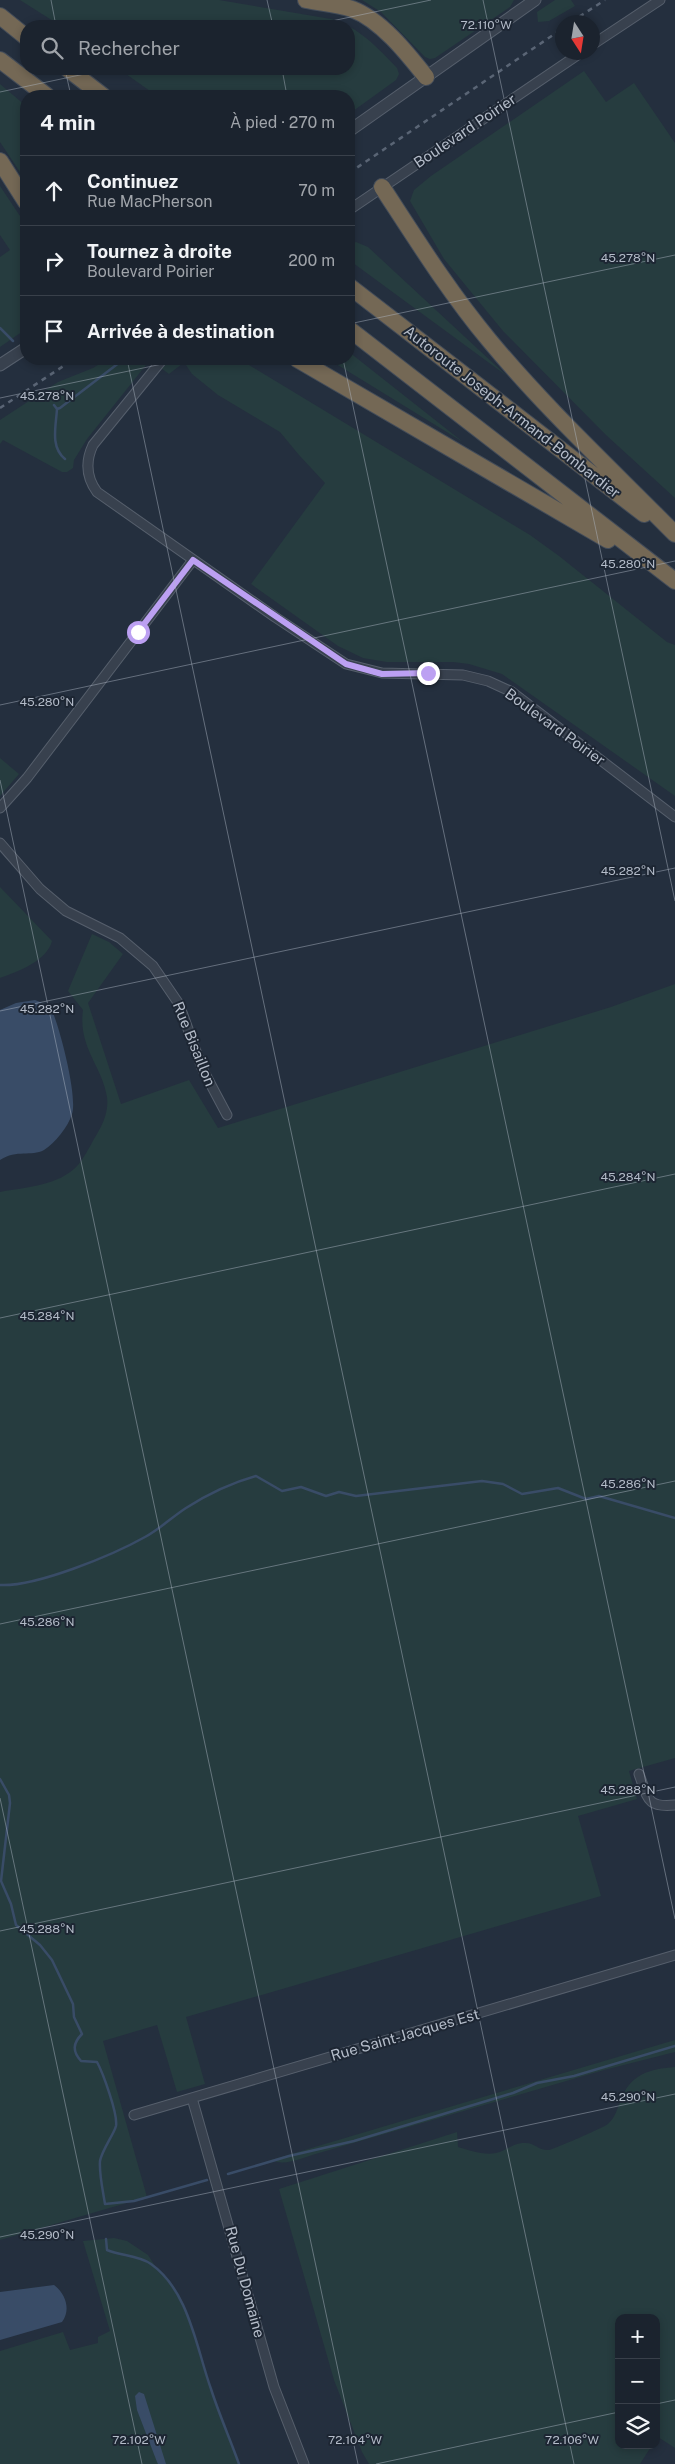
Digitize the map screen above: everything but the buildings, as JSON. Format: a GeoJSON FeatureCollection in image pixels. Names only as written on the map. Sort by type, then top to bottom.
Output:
{"type":"FeatureCollection","features":[{"type":"Feature","properties":{"kind":"highway"},"geometry":{"type":"LineString","coordinates":[[306,0],[352,9],[366,16],[387,35],[426,77]]}},
{"type":"Feature","properties":{"kind":"highway"},"geometry":{"type":"LineString","coordinates":[[0,16],[20,32]]}},
{"type":"Feature","properties":{"kind":"highway"},"geometry":{"type":"LineString","coordinates":[[0,60],[39,90]]}},
{"type":"Feature","properties":{"kind":"highway"},"geometry":{"type":"LineString","coordinates":[[76,75],[96,90]]}},
{"type":"Feature","properties":{"kind":"highway"},"geometry":{"type":"LineString","coordinates":[[0,161],[20,193]]}},
{"type":"Feature","properties":{"kind":"highway"},"geometry":{"type":"LineString","coordinates":[[382,188],[446,282],[489,340],[543,401],[675,534]]}},
{"type":"Feature","properties":{"kind":"highway","name":"Autoroute Joseph-Armand-Bombardier"},"geometry":{"type":"LineString","coordinates":[[355,291],[675,539]]}},
{"type":"Feature","properties":{"kind":"highway"},"geometry":{"type":"LineString","coordinates":[[355,334],[675,581]]}},
{"type":"Feature","properties":{"kind":"highway"},"geometry":{"type":"LineString","coordinates":[[307,365],[570,519],[652,564]]}},
{"type":"Feature","properties":{"kind":"street"},"geometry":{"type":"LineString","coordinates":[[355,127],[535,0]]}},
{"type":"Feature","properties":{"kind":"street"},"geometry":{"type":"LineString","coordinates":[[600,40],[660,0]]}},
{"type":"Feature","properties":{"kind":"street","name":"Boulevard Poirier"},"geometry":{"type":"LineString","coordinates":[[355,206],[570,60]]}},
{"type":"Feature","properties":{"kind":"street"},"geometry":{"type":"LineString","coordinates":[[0,365],[20,352]]}},
{"type":"Feature","properties":{"kind":"street","name":"Boulevard Poirier"},"geometry":{"type":"LineString","coordinates":[[158,365],[93,445],[88,458],[88,473],[93,486],[103,497],[327,653],[352,666],[389,674],[462,675],[488,681],[512,692],[675,817]]}},
{"type":"Feature","properties":{"kind":"street"},"geometry":{"type":"LineString","coordinates":[[0,808],[27,778],[193,560]]}},
{"type":"Feature","properties":{"kind":"street","name":"Rue Bisaillon"},"geometry":{"type":"LineString","coordinates":[[0,843],[40,888],[66,912],[114,934],[133,947],[153,966],[179,1004],[202,1068],[227,1115]]}},
{"type":"Feature","properties":{"kind":"street"},"geometry":{"type":"LineString","coordinates":[[639,1774],[653,1804],[658,1806],[675,1805]]}},
{"type":"Feature","properties":{"kind":"street","name":"Rue Saint-Jacques Est"},"geometry":{"type":"LineString","coordinates":[[134,2115],[675,1956]]}},
{"type":"Feature","properties":{"kind":"street","name":"Rue Du Domaine"},"geometry":{"type":"LineString","coordinates":[[192,2098],[223,2201],[274,2387],[304,2464]]}},
{"type":"Feature","properties":{"kind":"green space"},"geometry":{"type":"Polygon","coordinates":[[[20,0],[219,0],[334,20],[52,20],[20,0]]]}},
{"type":"Feature","properties":{"kind":"green space"},"geometry":{"type":"Polygon","coordinates":[[[362,0],[514,0],[510,7],[435,58],[430,59],[425,57],[381,12],[362,0]]]}},
{"type":"Feature","properties":{"kind":"green space"},"geometry":{"type":"Polygon","coordinates":[[[555,0],[571,0],[575,6],[559,15],[555,15],[555,18],[549,21],[538,22],[537,12],[555,0]]]}},
{"type":"Feature","properties":{"kind":"green space"},"geometry":{"type":"Polygon","coordinates":[[[355,31],[375,46],[397,68],[399,74],[396,80],[355,110],[355,90],[149,90],[127,75],[355,75],[355,31]]]}},
{"type":"Feature","properties":{"kind":"green space"},"geometry":{"type":"Polygon","coordinates":[[[584,71],[606,102],[634,83],[675,143],[675,498],[606,435],[503,331],[444,259],[410,201],[414,190],[431,176],[584,71]]]}},
{"type":"Feature","properties":{"kind":"green space"},"geometry":{"type":"Polygon","coordinates":[[[0,84],[20,101],[20,172],[0,142],[0,84]]]}},
{"type":"Feature","properties":{"kind":"green space"},"geometry":{"type":"Polygon","coordinates":[[[0,186],[20,216],[20,333],[0,347],[0,257],[10,250],[0,235],[0,186]]]}},
{"type":"Feature","properties":{"kind":"green space"},"geometry":{"type":"Polygon","coordinates":[[[355,242],[368,247],[507,376],[355,264],[355,242]]]}},
{"type":"Feature","properties":{"kind":"green space"},"geometry":{"type":"Polygon","coordinates":[[[355,357],[463,442],[338,365],[355,365],[355,357]]]}},
{"type":"Feature","properties":{"kind":"green space"},"geometry":{"type":"Polygon","coordinates":[[[98,365],[146,365],[87,439],[74,460],[73,468],[67,472],[62,472],[3,440],[0,444],[0,420],[58,382],[98,365]]]}},
{"type":"Feature","properties":{"kind":"green space"},"geometry":{"type":"Polygon","coordinates":[[[157,365],[181,365],[169,374],[157,365]]]}},
{"type":"Feature","properties":{"kind":"green space"},"geometry":{"type":"Polygon","coordinates":[[[186,365],[249,365],[530,535],[667,642],[675,645],[675,796],[502,674],[469,664],[453,662],[387,662],[363,658],[338,646],[251,584],[325,483],[280,432],[218,395],[192,374],[186,365]]]}},
{"type":"Feature","properties":{"kind":"green space"},"geometry":{"type":"Polygon","coordinates":[[[0,758],[19,774],[0,796],[0,758]]]}},
{"type":"Feature","properties":{"kind":"green space"},"geometry":{"type":"Polygon","coordinates":[[[0,887],[52,941],[49,948],[38,960],[23,969],[0,978],[0,887]]]}},
{"type":"Feature","properties":{"kind":"green space"},"geometry":{"type":"Polygon","coordinates":[[[92,934],[109,942],[123,954],[88,1003],[121,1104],[189,1080],[218,1128],[611,1007],[675,984],[675,1758],[629,1771],[637,1799],[578,1816],[601,1896],[186,2017],[205,2084],[177,2092],[157,2025],[103,2041],[147,2197],[0,2240],[0,1192],[42,1184],[70,1172],[84,1156],[104,1119],[107,1097],[100,1075],[87,1046],[82,1023],[83,1010],[68,991],[92,934]]]}},
{"type":"Feature","properties":{"kind":"green space"},"geometry":{"type":"Polygon","coordinates":[[[675,2040],[675,2052],[604,2070],[295,2161],[276,2162],[271,2160],[675,2040]]]}},
{"type":"Feature","properties":{"kind":"green space"},"geometry":{"type":"Polygon","coordinates":[[[675,2067],[675,2448],[660,2438],[660,2314],[615,2314],[615,2449],[649,2449],[640,2464],[369,2464],[362,2452],[334,2380],[279,2189],[457,2132],[458,2147],[482,2153],[492,2154],[516,2144],[524,2143],[549,2150],[608,2124],[630,2084],[642,2074],[657,2069],[675,2067]]]}},
{"type":"Feature","properties":{"kind":"green space"},"geometry":{"type":"Polygon","coordinates":[[[114,2238],[127,2241],[148,2255],[157,2269],[175,2289],[184,2306],[211,2391],[239,2464],[0,2464],[0,2351],[63,2332],[70,2350],[98,2343],[98,2337],[110,2331],[83,2241],[114,2238]]]}},
{"type":"Feature","properties":{"kind":"water"},"geometry":{"type":"Polygon","coordinates":[[[35,1000],[50,1006],[54,1015],[67,1060],[72,1092],[72,1114],[61,1134],[44,1150],[12,1155],[0,1160],[0,1010],[16,1003],[35,1000]]]}},
{"type":"Feature","properties":{"kind":"water"},"geometry":{"type":"Polygon","coordinates":[[[54,2285],[62,2293],[66,2302],[65,2317],[62,2322],[0,2340],[0,2292],[54,2285]]]}},
{"type":"Feature","properties":{"kind":"water"},"geometry":{"type":"Polygon","coordinates":[[[139,2392],[144,2394],[166,2464],[158,2464],[137,2410],[135,2396],[139,2392]]]}},
{"type":"Feature","properties":{"kind":"waterway"},"geometry":{"type":"LineString","coordinates":[[0,328],[13,341]]}},
{"type":"Feature","properties":{"kind":"waterway"},"geometry":{"type":"LineString","coordinates":[[54,405],[57,409],[60,408],[116,365]]}},
{"type":"Feature","properties":{"kind":"waterway"},"geometry":{"type":"LineString","coordinates":[[57,409],[55,429],[57,449],[65,459]]}},
{"type":"Feature","properties":{"kind":"waterway"},"geometry":{"type":"LineString","coordinates":[[0,1585],[33,1581],[95,1561],[145,1537],[186,1508],[211,1494],[256,1476],[282,1491],[301,1487],[326,1496],[339,1492],[356,1496],[482,1481],[503,1484],[522,1494],[558,1488],[586,1499],[599,1496],[675,1518]]}},
{"type":"Feature","properties":{"kind":"waterway"},"geometry":{"type":"LineString","coordinates":[[0,1779],[9,1795],[10,1803],[1,1881],[11,1904],[16,1925],[40,1945],[52,1960],[73,2004],[74,2017],[82,2034],[75,2044],[76,2054],[81,2061],[97,2062],[115,2112],[116,2126],[100,2161],[105,2204],[134,2201],[207,2180]]}},
{"type":"Feature","properties":{"kind":"waterway"},"geometry":{"type":"LineString","coordinates":[[228,2174],[289,2156],[354,2141],[513,2093],[537,2083],[574,2076],[675,2046]]}},
{"type":"Feature","properties":{"kind":"waterway"},"geometry":{"type":"LineString","coordinates":[[106,2239],[107,2250],[135,2257],[151,2264],[164,2275],[183,2304],[214,2398],[239,2464]]}},
{"type":"Feature","properties":{"kind":"railway"},"geometry":{"type":"LineString","coordinates":[[582,15],[605,0]]}},
{"type":"Feature","properties":{"kind":"railway"},"geometry":{"type":"LineString","coordinates":[[355,169],[555,34]]}},
{"type":"Feature","properties":{"kind":"railway"},"geometry":{"type":"LineString","coordinates":[[0,408],[65,365]]}},
{"type":"Feature","properties":{"kind":"route"},"geometry":{"type":"LineString","coordinates":[[138,632],[193,560],[327,653],[346,664],[382,674],[408,675],[428,673]]}}]}
